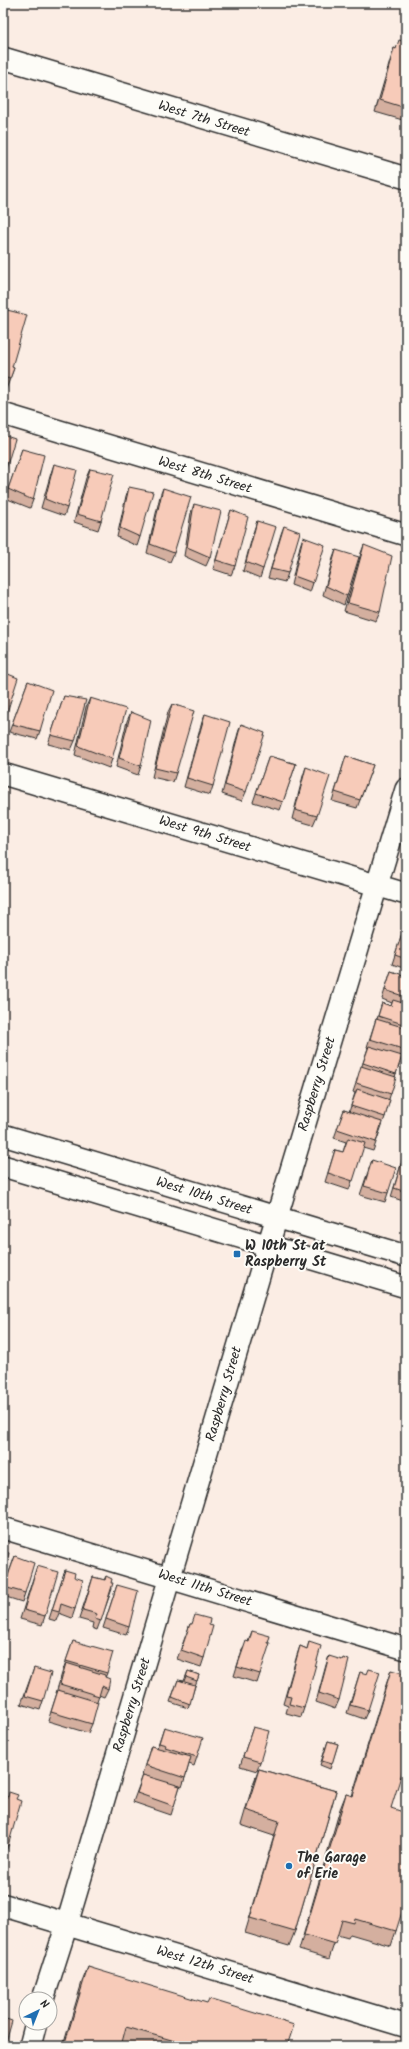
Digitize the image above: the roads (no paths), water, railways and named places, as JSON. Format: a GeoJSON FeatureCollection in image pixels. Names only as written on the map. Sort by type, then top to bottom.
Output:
{"type":"FeatureCollection","features":[{"type":"Feature","properties":{"kind":"main road","name":"West 12th Street"},"geometry":{"type":"LineString","coordinates":[[3,1905],[406,2026]]}},
{"type":"Feature","properties":{"kind":"street","name":"West 7th Street"},"geometry":{"type":"LineString","coordinates":[[3,58],[406,178]]}},
{"type":"Feature","properties":{"kind":"street","name":"West 8th Street"},"geometry":{"type":"LineString","coordinates":[[3,414],[406,535]]}},
{"type":"Feature","properties":{"kind":"street","name":"West 9th Street"},"geometry":{"type":"LineString","coordinates":[[3,774],[406,894]]}},
{"type":"Feature","properties":{"kind":"street","name":"Raspberry Street"},"geometry":{"type":"LineString","coordinates":[[46,1991],[67,1924],[268,1246],[406,789]]}},
{"type":"Feature","properties":{"kind":"street","name":"West 10th Street"},"geometry":{"type":"LineString","coordinates":[[3,1135],[406,1256]]}},
{"type":"Feature","properties":{"kind":"street","name":"West 10th Street"},"geometry":{"type":"LineString","coordinates":[[3,1166],[406,1287]]}},
{"type":"Feature","properties":{"kind":"street","name":"West 11th Street"},"geometry":{"type":"LineString","coordinates":[[3,1528],[406,1649]]}},
{"type":"Feature","properties":{"kind":"street"},"geometry":{"type":"LineString","coordinates":[[30,2046],[34,2031]]}},
{"type":"Feature","properties":{"kind":"place","name":"W 10th St at Raspberry St"},"geometry":{"type":"Point","coordinates":[237,1254]}},
{"type":"Feature","properties":{"kind":"place","name":"The Garage of Erie"},"geometry":{"type":"Point","coordinates":[289,1866]}}]}
